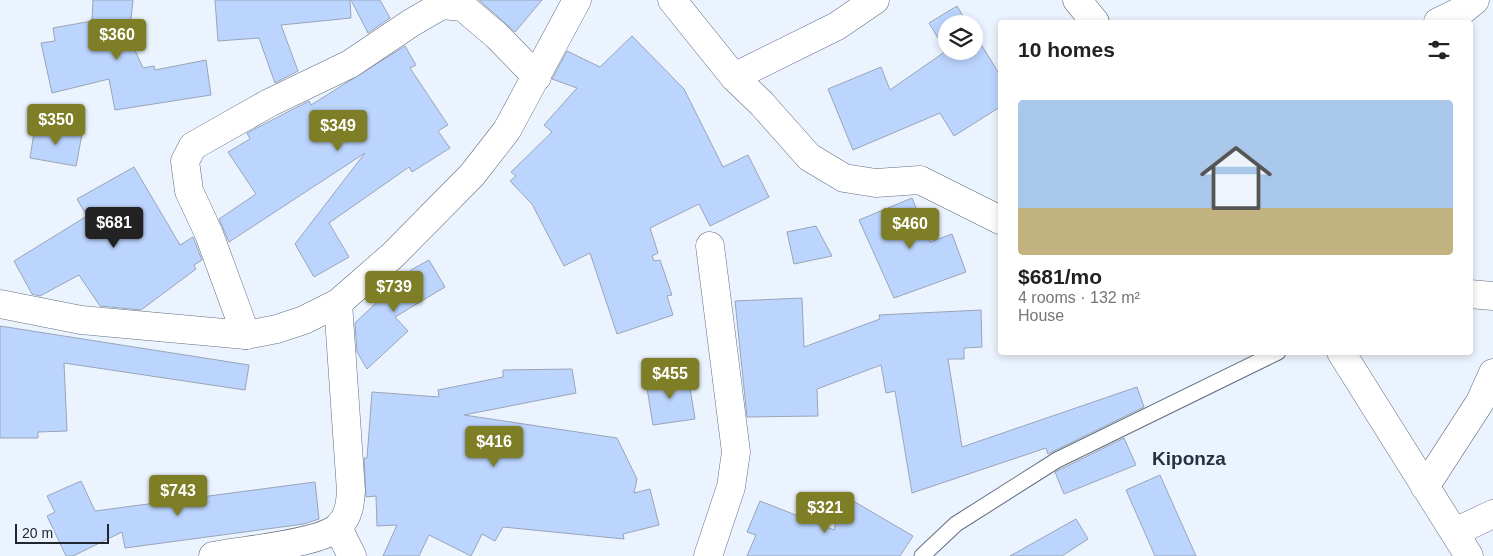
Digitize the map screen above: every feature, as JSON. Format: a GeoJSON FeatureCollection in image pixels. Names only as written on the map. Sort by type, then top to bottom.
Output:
{"type":"FeatureCollection","features":[{"type":"Feature","properties":{"kind":"street"},"geometry":{"type":"LineString","coordinates":[[0,304],[81,320],[246,335],[277,329],[304,320],[338,303],[393,255],[472,175],[507,130],[577,0]]}},
{"type":"Feature","properties":{"kind":"street"},"geometry":{"type":"LineString","coordinates":[[672,0],[734,77],[762,104],[809,157],[844,178],[876,183],[920,180],[998,219]]}},
{"type":"Feature","properties":{"kind":"street"},"geometry":{"type":"LineString","coordinates":[[734,77],[821,32],[837,26],[875,0]]}},
{"type":"Feature","properties":{"kind":"street"},"geometry":{"type":"LineString","coordinates":[[1077,0],[1093,20]]}},
{"type":"Feature","properties":{"kind":"street"},"geometry":{"type":"LineString","coordinates":[[1442,20],[1463,10],[1475,0]]}},
{"type":"Feature","properties":{"kind":"street"},"geometry":{"type":"LineString","coordinates":[[246,335],[209,234],[189,191],[185,161],[193,146],[269,103],[350,64],[410,23],[442,5],[463,7],[497,36],[537,77]]}},
{"type":"Feature","properties":{"kind":"street"},"geometry":{"type":"LineString","coordinates":[[708,556],[731,487],[736,452],[710,246]]}},
{"type":"Feature","properties":{"kind":"street"},"geometry":{"type":"LineString","coordinates":[[1473,294],[1493,296]]}},
{"type":"Feature","properties":{"kind":"street"},"geometry":{"type":"LineString","coordinates":[[213,556],[320,537],[338,528],[346,517],[351,491],[338,303]]}},
{"type":"Feature","properties":{"kind":"street"},"geometry":{"type":"LineString","coordinates":[[1343,355],[1425,487],[1457,547],[1493,514]]}},
{"type":"Feature","properties":{"kind":"street"},"geometry":{"type":"LineString","coordinates":[[1425,487],[1480,402],[1493,373]]}},
{"type":"Feature","properties":{"kind":"street"},"geometry":{"type":"LineString","coordinates":[[338,528],[352,556]]}},
{"type":"Feature","properties":{"kind":"lane"},"geometry":{"type":"LineString","coordinates":[[922,556],[956,524],[1057,460],[1272,355]]}},
{"type":"Feature","properties":{"kind":"building"},"geometry":{"type":"Polygon","coordinates":[[[93,0],[133,0],[129,37],[143,68],[154,66],[155,70],[206,60],[211,95],[115,110],[109,79],[52,93],[41,43],[55,41],[53,28],[92,21],[93,0]]]}},
{"type":"Feature","properties":{"kind":"building"},"geometry":{"type":"Polygon","coordinates":[[[215,0],[350,0],[351,18],[281,25],[298,71],[275,83],[259,38],[218,41],[215,0]]]}},
{"type":"Feature","properties":{"kind":"building"},"geometry":{"type":"Polygon","coordinates":[[[351,0],[380,0],[390,18],[368,33],[351,0]]]}},
{"type":"Feature","properties":{"kind":"building"},"geometry":{"type":"Polygon","coordinates":[[[479,0],[542,0],[515,32],[479,0]]]}},
{"type":"Feature","properties":{"kind":"building"},"geometry":{"type":"Polygon","coordinates":[[[957,6],[962,15],[942,15],[957,6]]]}},
{"type":"Feature","properties":{"kind":"building"},"geometry":{"type":"Polygon","coordinates":[[[938,18],[938,38],[929,23],[938,18]]]}},
{"type":"Feature","properties":{"kind":"building"},"geometry":{"type":"Polygon","coordinates":[[[632,36],[684,89],[723,167],[748,155],[769,197],[710,226],[699,204],[650,228],[658,253],[652,256],[654,261],[660,260],[672,295],[667,296],[673,315],[617,334],[590,253],[564,266],[532,204],[510,181],[516,176],[511,172],[552,132],[544,125],[577,88],[552,79],[567,51],[600,67],[632,36]]]}},
{"type":"Feature","properties":{"kind":"building"},"geometry":{"type":"Polygon","coordinates":[[[405,46],[416,65],[410,68],[448,125],[438,131],[450,148],[412,172],[409,167],[329,223],[349,257],[314,277],[295,244],[365,153],[229,242],[219,219],[256,194],[228,152],[250,139],[247,133],[309,101],[311,105],[405,46]]]}},
{"type":"Feature","properties":{"kind":"building"},"geometry":{"type":"Polygon","coordinates":[[[983,48],[998,72],[998,108],[954,136],[940,113],[853,150],[828,89],[881,67],[890,90],[938,57],[938,60],[983,60],[983,48]]]}},
{"type":"Feature","properties":{"kind":"building"},"geometry":{"type":"Polygon","coordinates":[[[35,126],[82,134],[76,166],[30,158],[35,126]]]}},
{"type":"Feature","properties":{"kind":"building"},"geometry":{"type":"Polygon","coordinates":[[[134,167],[180,245],[193,237],[202,260],[194,265],[196,269],[141,310],[100,306],[79,275],[40,296],[32,294],[14,261],[87,216],[77,199],[134,167]]]}},
{"type":"Feature","properties":{"kind":"building"},"geometry":{"type":"Polygon","coordinates":[[[912,198],[930,242],[952,234],[966,272],[894,298],[859,220],[912,198]]]}},
{"type":"Feature","properties":{"kind":"building"},"geometry":{"type":"Polygon","coordinates":[[[816,226],[832,256],[794,264],[787,232],[816,226]]]}},
{"type":"Feature","properties":{"kind":"building"},"geometry":{"type":"Polygon","coordinates":[[[429,260],[445,287],[395,317],[408,331],[367,369],[357,352],[355,323],[411,270],[429,260]]]}},
{"type":"Feature","properties":{"kind":"building"},"geometry":{"type":"Polygon","coordinates":[[[802,298],[804,347],[880,319],[879,315],[981,310],[982,347],[964,348],[964,359],[948,359],[962,447],[1137,387],[1144,407],[1048,454],[1046,448],[912,493],[895,391],[886,393],[881,365],[817,389],[818,416],[747,417],[735,301],[802,298]]]}},
{"type":"Feature","properties":{"kind":"building"},"geometry":{"type":"Polygon","coordinates":[[[0,326],[249,365],[245,390],[64,363],[67,431],[38,432],[38,438],[0,438],[0,326]]]}},
{"type":"Feature","properties":{"kind":"building"},"geometry":{"type":"Polygon","coordinates":[[[572,369],[576,393],[464,415],[617,438],[637,479],[634,493],[650,489],[659,525],[623,534],[624,539],[503,527],[495,541],[482,534],[471,556],[429,535],[419,556],[383,556],[397,525],[377,526],[376,496],[366,497],[364,458],[367,458],[372,392],[439,397],[438,390],[503,377],[503,370],[572,369]]]}},
{"type":"Feature","properties":{"kind":"building"},"geometry":{"type":"Polygon","coordinates":[[[688,376],[695,419],[653,425],[646,382],[688,376]]]}},
{"type":"Feature","properties":{"kind":"building"},"geometry":{"type":"Polygon","coordinates":[[[1124,438],[1136,465],[1064,494],[1055,472],[1124,438]]]}},
{"type":"Feature","properties":{"kind":"building"},"geometry":{"type":"Polygon","coordinates":[[[1160,475],[1196,556],[1155,556],[1126,490],[1160,475]]]}},
{"type":"Feature","properties":{"kind":"building"},"geometry":{"type":"Polygon","coordinates":[[[81,481],[95,511],[315,482],[319,519],[304,524],[125,548],[122,532],[73,556],[66,556],[47,516],[55,512],[47,496],[81,481]]]}},
{"type":"Feature","properties":{"kind":"building"},"geometry":{"type":"Polygon","coordinates":[[[843,495],[913,536],[900,556],[747,556],[756,535],[747,532],[760,501],[834,530],[843,495]]]}},
{"type":"Feature","properties":{"kind":"building"},"geometry":{"type":"Polygon","coordinates":[[[1076,519],[1088,539],[1062,556],[1010,556],[1076,519]]]}},
{"type":"Feature","properties":{"kind":"district","name":"Kiponza"},"geometry":{"type":"Point","coordinates":[1189,458]}}]}
